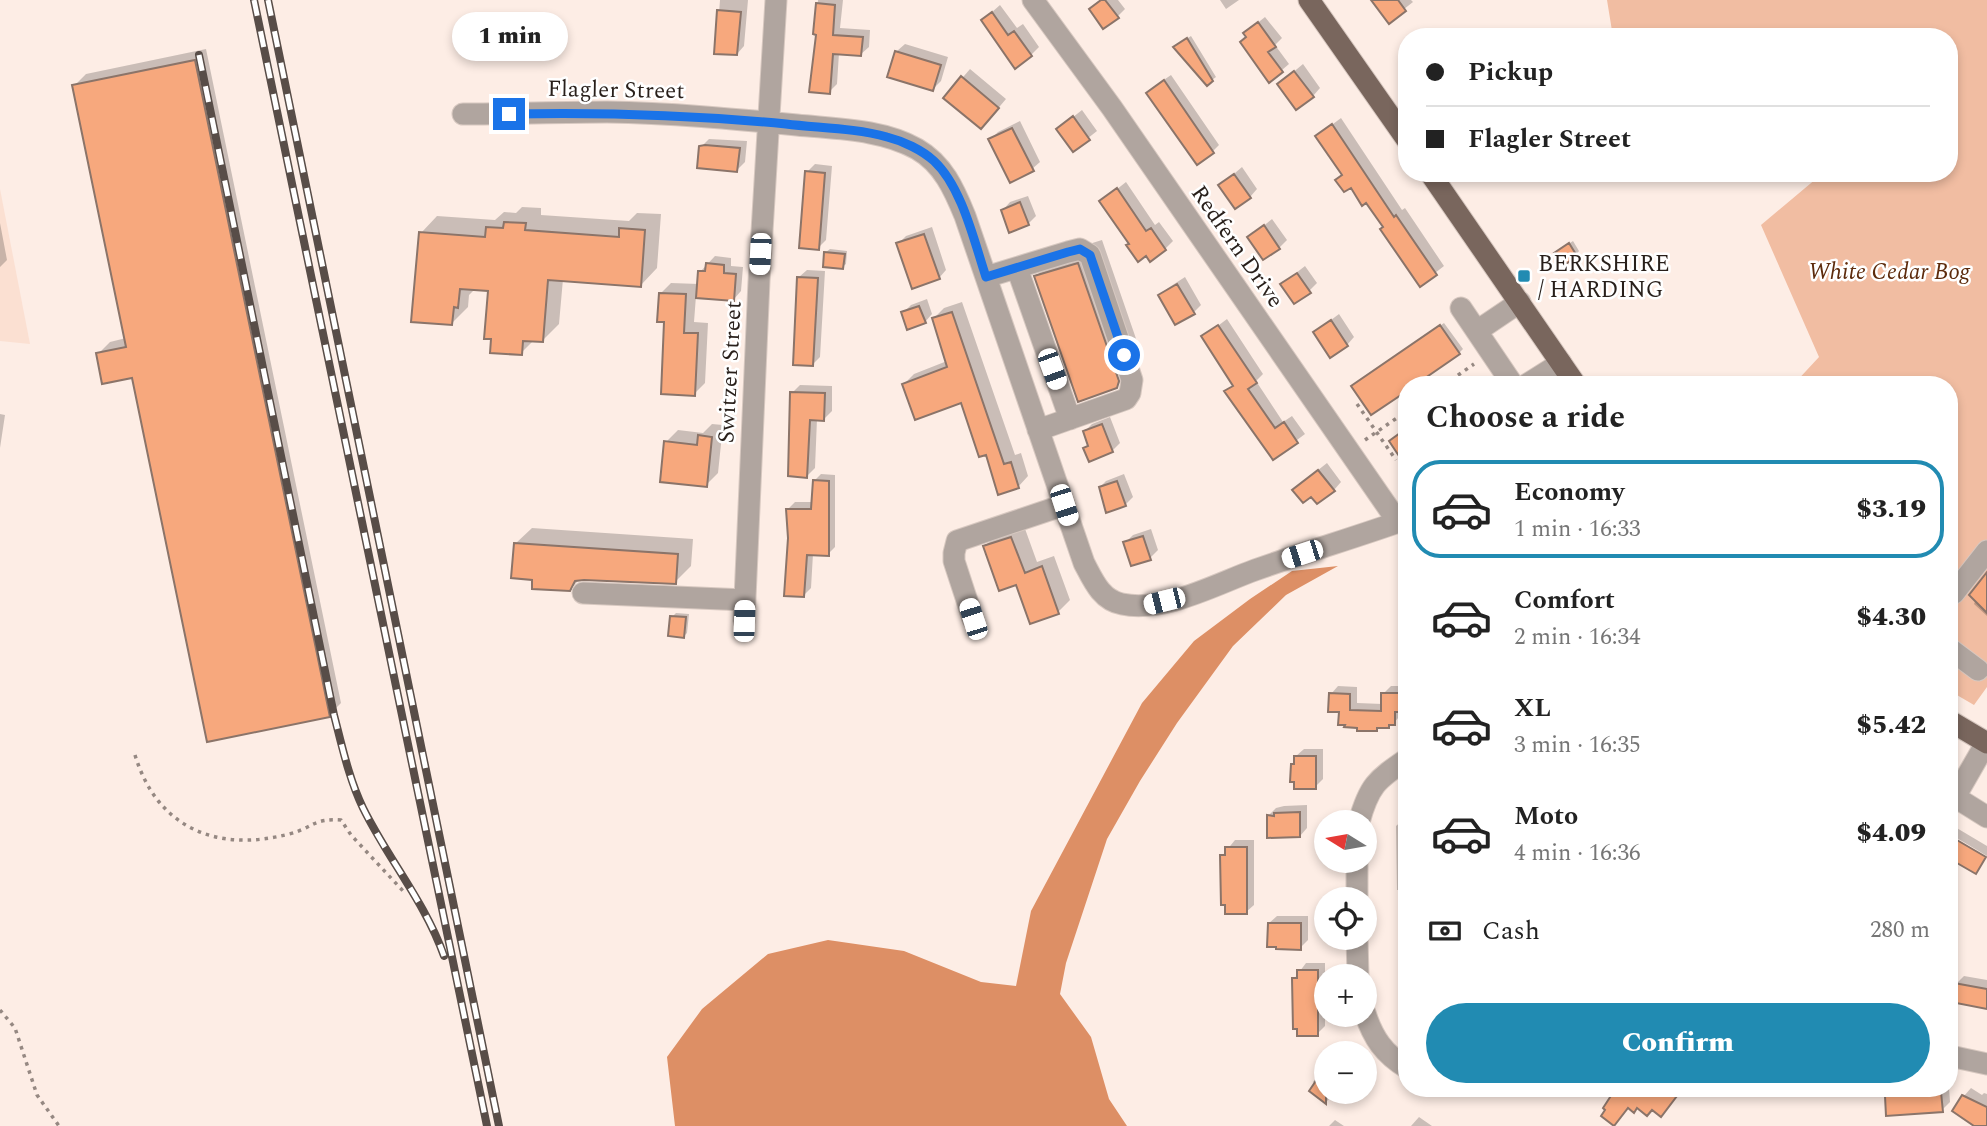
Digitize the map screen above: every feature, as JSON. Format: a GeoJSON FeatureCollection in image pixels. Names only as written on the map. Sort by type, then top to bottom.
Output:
{"type":"FeatureCollection","features":[{"type":"Feature","properties":{"kind":"main road"},"geometry":{"type":"LineString","coordinates":[[1309,0],[1398,127]]}},
{"type":"Feature","properties":{"kind":"main road"},"geometry":{"type":"LineString","coordinates":[[1436,182],[1570,376]]}},
{"type":"Feature","properties":{"kind":"main road"},"geometry":{"type":"LineString","coordinates":[[1958,726],[1987,743]]}},
{"type":"Feature","properties":{"kind":"street","name":"Switzer Street"},"geometry":{"type":"LineString","coordinates":[[744,621],[767,122],[776,0]]}},
{"type":"Feature","properties":{"kind":"street","name":"Redfern Drive"},"geometry":{"type":"LineString","coordinates":[[1033,0],[1112,108],[1349,451],[1398,516]]}},
{"type":"Feature","properties":{"kind":"street","name":"Flagler Street"},"geometry":{"type":"LineString","coordinates":[[463,114],[608,112],[767,122],[876,135],[916,148],[935,162],[951,184],[965,216],[1089,573],[1100,593],[1119,604],[1143,607],[1185,596],[1398,522]]}},
{"type":"Feature","properties":{"kind":"street"},"geometry":{"type":"LineString","coordinates":[[986,277],[1080,249],[1090,255],[1132,380],[1130,393],[1126,399],[1038,430]]}},
{"type":"Feature","properties":{"kind":"street"},"geometry":{"type":"LineString","coordinates":[[1017,268],[1070,419]]}},
{"type":"Feature","properties":{"kind":"street"},"geometry":{"type":"LineString","coordinates":[[1477,331],[1520,302]]}},
{"type":"Feature","properties":{"kind":"street"},"geometry":{"type":"LineString","coordinates":[[1461,308],[1507,376]]}},
{"type":"Feature","properties":{"kind":"street"},"geometry":{"type":"LineString","coordinates":[[1540,376],[1561,363]]}},
{"type":"Feature","properties":{"kind":"street"},"geometry":{"type":"LineString","coordinates":[[973,619],[954,561],[957,541],[1064,505]]}},
{"type":"Feature","properties":{"kind":"street"},"geometry":{"type":"LineString","coordinates":[[1958,588],[1987,551]]}},
{"type":"Feature","properties":{"kind":"street"},"geometry":{"type":"LineString","coordinates":[[583,593],[745,600]]}},
{"type":"Feature","properties":{"kind":"street"},"geometry":{"type":"LineString","coordinates":[[1958,655],[1978,670]]}},
{"type":"Feature","properties":{"kind":"street"},"geometry":{"type":"LineString","coordinates":[[1958,792],[1987,743]]}},
{"type":"Feature","properties":{"kind":"street"},"geometry":{"type":"LineString","coordinates":[[1363,810],[1368,794],[1379,778],[1398,765]]}},
{"type":"Feature","properties":{"kind":"street"},"geometry":{"type":"LineString","coordinates":[[1958,799],[1987,817]]}},
{"type":"Feature","properties":{"kind":"street"},"geometry":{"type":"LineString","coordinates":[[1371,1027],[1379,1045],[1398,1062]]}},
{"type":"Feature","properties":{"kind":"street"},"geometry":{"type":"LineString","coordinates":[[1958,1058],[1987,1064]]}},
{"type":"Feature","properties":{"kind":"path"},"geometry":{"type":"LineString","coordinates":[[1457,376],[1474,364]]}},
{"type":"Feature","properties":{"kind":"path"},"geometry":{"type":"LineString","coordinates":[[1357,404],[1396,460]]}},
{"type":"Feature","properties":{"kind":"path"},"geometry":{"type":"LineString","coordinates":[[1349,451],[1398,417]]}},
{"type":"Feature","properties":{"kind":"path"},"geometry":{"type":"LineString","coordinates":[[135,755],[150,792],[182,824],[215,837],[240,841],[263,840],[293,833],[323,819],[341,820],[359,844],[404,892]]}},
{"type":"Feature","properties":{"kind":"path"},"geometry":{"type":"LineString","coordinates":[[0,1010],[15,1028],[37,1094],[59,1126]]}},
{"type":"Feature","properties":{"kind":"shaded area"},"geometry":{"type":"Polygon","coordinates":[[[0,189],[30,344],[0,341],[0,189]]]}},
{"type":"Feature","properties":{"kind":"shaded area"},"geometry":{"type":"Polygon","coordinates":[[[1338,566],[1286,595],[1233,646],[1177,723],[1107,839],[1066,963],[1060,994],[1091,1037],[1109,1099],[1127,1126],[675,1126],[667,1057],[702,1009],[768,954],[828,940],[904,951],[981,982],[1016,986],[1031,911],[1142,703],[1194,641],[1250,599],[1292,571],[1338,566]]]}},
{"type":"Feature","properties":{"kind":"green space","name":"White Cedar Bog"},"geometry":{"type":"Polygon","coordinates":[[[1607,0],[1987,0],[1987,687],[1974,705],[1958,696],[1958,376],[1801,376],[1819,357],[1761,225],[1812,182],[1958,182],[1958,28],[1612,28],[1607,0]]]}},
{"type":"Feature","properties":{"kind":"building"},"geometry":{"type":"Polygon","coordinates":[[[1105,0],[1119,18],[1103,29],[1089,9],[1105,0]]]}},
{"type":"Feature","properties":{"kind":"building"},"geometry":{"type":"Polygon","coordinates":[[[1371,0],[1398,0],[1406,11],[1389,24],[1371,0]]]}},
{"type":"Feature","properties":{"kind":"building"},"geometry":{"type":"Polygon","coordinates":[[[816,3],[835,5],[833,35],[863,37],[861,56],[833,54],[830,94],[809,92],[816,35],[813,34],[816,3]]]}},
{"type":"Feature","properties":{"kind":"building"},"geometry":{"type":"Polygon","coordinates":[[[717,10],[741,12],[737,55],[714,54],[717,10]]]}},
{"type":"Feature","properties":{"kind":"building"},"geometry":{"type":"Polygon","coordinates":[[[992,12],[1008,35],[1014,31],[1032,56],[1015,69],[981,20],[992,12]]]}},
{"type":"Feature","properties":{"kind":"building"},"geometry":{"type":"Polygon","coordinates":[[[1258,22],[1276,47],[1268,52],[1283,72],[1269,83],[1240,42],[1246,37],[1243,33],[1258,22]]]}},
{"type":"Feature","properties":{"kind":"building"},"geometry":{"type":"Polygon","coordinates":[[[466,32],[502,36],[500,57],[464,53],[466,32]]]}},
{"type":"Feature","properties":{"kind":"building"},"geometry":{"type":"Polygon","coordinates":[[[1187,38],[1213,81],[1207,86],[1173,47],[1187,38]]]}},
{"type":"Feature","properties":{"kind":"building"},"geometry":{"type":"Polygon","coordinates":[[[895,51],[941,65],[933,91],[887,77],[895,51]]]}},
{"type":"Feature","properties":{"kind":"building"},"geometry":{"type":"Polygon","coordinates":[[[195,60],[330,717],[207,742],[132,378],[102,384],[96,353],[126,347],[72,85],[195,60]]]}},
{"type":"Feature","properties":{"kind":"building"},"geometry":{"type":"Polygon","coordinates":[[[1294,71],[1314,97],[1296,110],[1277,84],[1294,71]]]}},
{"type":"Feature","properties":{"kind":"building"},"geometry":{"type":"Polygon","coordinates":[[[961,76],[999,108],[981,129],[943,98],[961,76]]]}},
{"type":"Feature","properties":{"kind":"building"},"geometry":{"type":"Polygon","coordinates":[[[1164,80],[1214,153],[1197,165],[1146,93],[1164,80]]]}},
{"type":"Feature","properties":{"kind":"building"},"geometry":{"type":"Polygon","coordinates":[[[1073,116],[1090,140],[1073,152],[1056,129],[1073,116]]]}},
{"type":"Feature","properties":{"kind":"building"},"geometry":{"type":"Polygon","coordinates":[[[1332,124],[1394,217],[1396,215],[1437,275],[1420,287],[1380,229],[1383,227],[1366,203],[1362,206],[1351,188],[1344,192],[1335,180],[1342,175],[1315,136],[1332,124]]]}},
{"type":"Feature","properties":{"kind":"building"},"geometry":{"type":"Polygon","coordinates":[[[1012,128],[1034,171],[1010,183],[988,139],[1012,128]]]}},
{"type":"Feature","properties":{"kind":"building"},"geometry":{"type":"Polygon","coordinates":[[[699,146],[740,148],[737,172],[697,168],[699,146]]]}},
{"type":"Feature","properties":{"kind":"building"},"geometry":{"type":"Polygon","coordinates":[[[805,171],[825,173],[819,250],[799,248],[805,171]]]}},
{"type":"Feature","properties":{"kind":"building"},"geometry":{"type":"Polygon","coordinates":[[[1234,174],[1251,198],[1235,209],[1218,185],[1234,174]]]}},
{"type":"Feature","properties":{"kind":"building"},"geometry":{"type":"Polygon","coordinates":[[[1117,188],[1146,231],[1151,228],[1166,250],[1150,262],[1146,256],[1138,262],[1126,245],[1129,244],[1099,201],[1117,188]]]}},
{"type":"Feature","properties":{"kind":"building"},"geometry":{"type":"Polygon","coordinates":[[[1020,202],[1029,225],[1009,233],[1001,210],[1020,202]]]}},
{"type":"Feature","properties":{"kind":"building"},"geometry":{"type":"Polygon","coordinates":[[[504,222],[526,223],[525,230],[619,237],[619,228],[645,230],[641,287],[548,280],[543,342],[523,341],[522,355],[490,353],[491,339],[484,339],[488,291],[460,289],[458,308],[454,307],[452,325],[411,322],[419,232],[485,237],[486,227],[503,228],[504,222]]]}},
{"type":"Feature","properties":{"kind":"building"},"geometry":{"type":"Polygon","coordinates":[[[1264,225],[1280,249],[1263,260],[1247,237],[1264,225]]]}},
{"type":"Feature","properties":{"kind":"building"},"geometry":{"type":"Polygon","coordinates":[[[924,234],[940,279],[912,289],[896,243],[924,234]]]}},
{"type":"Feature","properties":{"kind":"building"},"geometry":{"type":"Polygon","coordinates":[[[1569,243],[1577,256],[1563,266],[1554,253],[1569,243]]]}},
{"type":"Feature","properties":{"kind":"building"},"geometry":{"type":"Polygon","coordinates":[[[824,252],[845,254],[843,269],[823,267],[824,252]]]}},
{"type":"Feature","properties":{"kind":"building"},"geometry":{"type":"Polygon","coordinates":[[[706,263],[724,265],[724,273],[736,274],[734,301],[696,298],[698,271],[705,271],[706,263]]]}},
{"type":"Feature","properties":{"kind":"building"},"geometry":{"type":"Polygon","coordinates":[[[1078,263],[1119,381],[1117,388],[1078,402],[1034,276],[1078,263]]]}},
{"type":"Feature","properties":{"kind":"building"},"geometry":{"type":"Polygon","coordinates":[[[1297,273],[1311,293],[1294,304],[1280,284],[1297,273]]]}},
{"type":"Feature","properties":{"kind":"building"},"geometry":{"type":"Polygon","coordinates":[[[797,277],[818,278],[813,366],[793,365],[797,277]]]}},
{"type":"Feature","properties":{"kind":"building"},"geometry":{"type":"Polygon","coordinates":[[[1177,284],[1195,314],[1175,325],[1158,295],[1177,284]]]}},
{"type":"Feature","properties":{"kind":"building"},"geometry":{"type":"Polygon","coordinates":[[[659,293],[686,294],[684,333],[698,333],[695,396],[661,394],[664,322],[657,322],[659,293]]]}},
{"type":"Feature","properties":{"kind":"building"},"geometry":{"type":"Polygon","coordinates":[[[919,306],[926,323],[907,330],[901,312],[919,306]]]}},
{"type":"Feature","properties":{"kind":"building"},"geometry":{"type":"Polygon","coordinates":[[[952,312],[1004,464],[1011,462],[1019,488],[998,495],[986,455],[979,457],[961,403],[915,420],[902,384],[947,367],[932,318],[952,312]]]}},
{"type":"Feature","properties":{"kind":"building"},"geometry":{"type":"Polygon","coordinates":[[[1331,320],[1348,346],[1330,358],[1313,332],[1331,320]]]}},
{"type":"Feature","properties":{"kind":"building"},"geometry":{"type":"Polygon","coordinates":[[[1218,325],[1257,383],[1248,389],[1275,428],[1284,422],[1298,443],[1273,460],[1224,391],[1233,386],[1201,336],[1218,325]]]}},
{"type":"Feature","properties":{"kind":"building"},"geometry":{"type":"Polygon","coordinates":[[[1440,325],[1460,354],[1428,376],[1398,376],[1398,397],[1371,415],[1351,386],[1440,325]]]}},
{"type":"Feature","properties":{"kind":"building"},"geometry":{"type":"Polygon","coordinates":[[[790,392],[825,393],[824,421],[810,420],[807,478],[788,476],[790,392]]]}},
{"type":"Feature","properties":{"kind":"building"},"geometry":{"type":"Polygon","coordinates":[[[1102,424],[1113,452],[1089,462],[1083,448],[1088,446],[1083,431],[1102,424]]]}},
{"type":"Feature","properties":{"kind":"building"},"geometry":{"type":"Polygon","coordinates":[[[1398,434],[1398,454],[1389,441],[1398,434]]]}},
{"type":"Feature","properties":{"kind":"building"},"geometry":{"type":"Polygon","coordinates":[[[698,435],[712,437],[707,487],[660,482],[664,441],[697,445],[698,435]]]}},
{"type":"Feature","properties":{"kind":"building"},"geometry":{"type":"Polygon","coordinates":[[[1318,470],[1335,491],[1317,504],[1311,497],[1303,503],[1292,490],[1318,470]]]}},
{"type":"Feature","properties":{"kind":"building"},"geometry":{"type":"Polygon","coordinates":[[[813,480],[829,481],[829,556],[807,555],[804,597],[784,596],[788,538],[786,509],[811,509],[813,480]]]}},
{"type":"Feature","properties":{"kind":"building"},"geometry":{"type":"Polygon","coordinates":[[[1117,481],[1126,506],[1106,513],[1099,487],[1117,481]]]}},
{"type":"Feature","properties":{"kind":"building"},"geometry":{"type":"Polygon","coordinates":[[[1143,536],[1151,560],[1131,566],[1123,542],[1143,536]]]}},
{"type":"Feature","properties":{"kind":"building"},"geometry":{"type":"Polygon","coordinates":[[[1011,537],[1025,573],[1042,566],[1059,614],[1030,624],[1016,585],[999,591],[983,546],[1011,537]]]}},
{"type":"Feature","properties":{"kind":"building"},"geometry":{"type":"Polygon","coordinates":[[[514,543],[678,554],[676,584],[584,580],[575,581],[570,591],[532,589],[532,580],[511,578],[514,543]]]}},
{"type":"Feature","properties":{"kind":"building"},"geometry":{"type":"Polygon","coordinates":[[[1987,572],[1987,613],[1969,595],[1987,572]]]}},
{"type":"Feature","properties":{"kind":"building"},"geometry":{"type":"Polygon","coordinates":[[[670,616],[686,617],[684,638],[668,636],[670,616]]]}},
{"type":"Feature","properties":{"kind":"building"},"geometry":{"type":"Polygon","coordinates":[[[1329,693],[1350,694],[1350,710],[1381,711],[1381,693],[1398,693],[1395,725],[1389,725],[1389,728],[1357,731],[1357,728],[1338,725],[1339,712],[1328,712],[1329,693]]]}},
{"type":"Feature","properties":{"kind":"building"},"geometry":{"type":"Polygon","coordinates":[[[1294,756],[1316,756],[1316,789],[1294,789],[1294,782],[1290,782],[1294,756]]]}},
{"type":"Feature","properties":{"kind":"building"},"geometry":{"type":"Polygon","coordinates":[[[1300,812],[1300,837],[1267,838],[1267,815],[1300,812]]]}},
{"type":"Feature","properties":{"kind":"building"},"geometry":{"type":"Polygon","coordinates":[[[1958,841],[1986,857],[1976,874],[1958,864],[1958,841]]]}},
{"type":"Feature","properties":{"kind":"building"},"geometry":{"type":"Polygon","coordinates":[[[1225,847],[1247,847],[1247,914],[1225,914],[1225,905],[1221,905],[1220,855],[1225,855],[1225,847]]]}},
{"type":"Feature","properties":{"kind":"building"},"geometry":{"type":"Polygon","coordinates":[[[1268,923],[1301,923],[1301,950],[1267,947],[1268,923]]]}},
{"type":"Feature","properties":{"kind":"building"},"geometry":{"type":"Polygon","coordinates":[[[1297,970],[1314,970],[1314,1027],[1318,1027],[1318,1036],[1297,1036],[1297,1029],[1293,1029],[1292,978],[1297,978],[1297,970]]]}},
{"type":"Feature","properties":{"kind":"building"},"geometry":{"type":"Polygon","coordinates":[[[1958,984],[1987,989],[1987,1009],[1958,1003],[1958,984]]]}},
{"type":"Feature","properties":{"kind":"building"},"geometry":{"type":"Polygon","coordinates":[[[1962,1095],[1987,1107],[1987,1126],[1974,1126],[1952,1111],[1962,1095]]]}},
{"type":"Feature","properties":{"kind":"building"},"geometry":{"type":"Polygon","coordinates":[[[1610,1097],[1676,1097],[1661,1117],[1652,1110],[1647,1116],[1637,1108],[1634,1113],[1628,1108],[1614,1126],[1601,1116],[1605,1110],[1603,1108],[1610,1097]]]}},
{"type":"Feature","properties":{"kind":"building"},"geometry":{"type":"Polygon","coordinates":[[[1885,1097],[1942,1097],[1943,1112],[1886,1116],[1885,1097]]]}},
{"type":"Feature","properties":{"kind":"railway"},"geometry":{"type":"LineString","coordinates":[[254,0],[487,1126]]}},
{"type":"Feature","properties":{"kind":"railway"},"geometry":{"type":"LineString","coordinates":[[268,0],[499,1126]]}},
{"type":"Feature","properties":{"kind":"railway"},"geometry":{"type":"LineString","coordinates":[[199,55],[343,750],[363,808],[427,917],[444,956]]}},
{"type":"Feature","properties":{"kind":"place","name":"BERKSHIRE / HARDING"},"geometry":{"type":"Point","coordinates":[1524,276]}},
{"type":"Feature","properties":{"kind":"route"},"geometry":{"type":"LineString","coordinates":[[509,114],[608,112],[704,117],[852,131],[901,142],[916,148],[935,162],[951,184],[986,277],[1080,249],[1090,255],[1124,355]]}}]}
